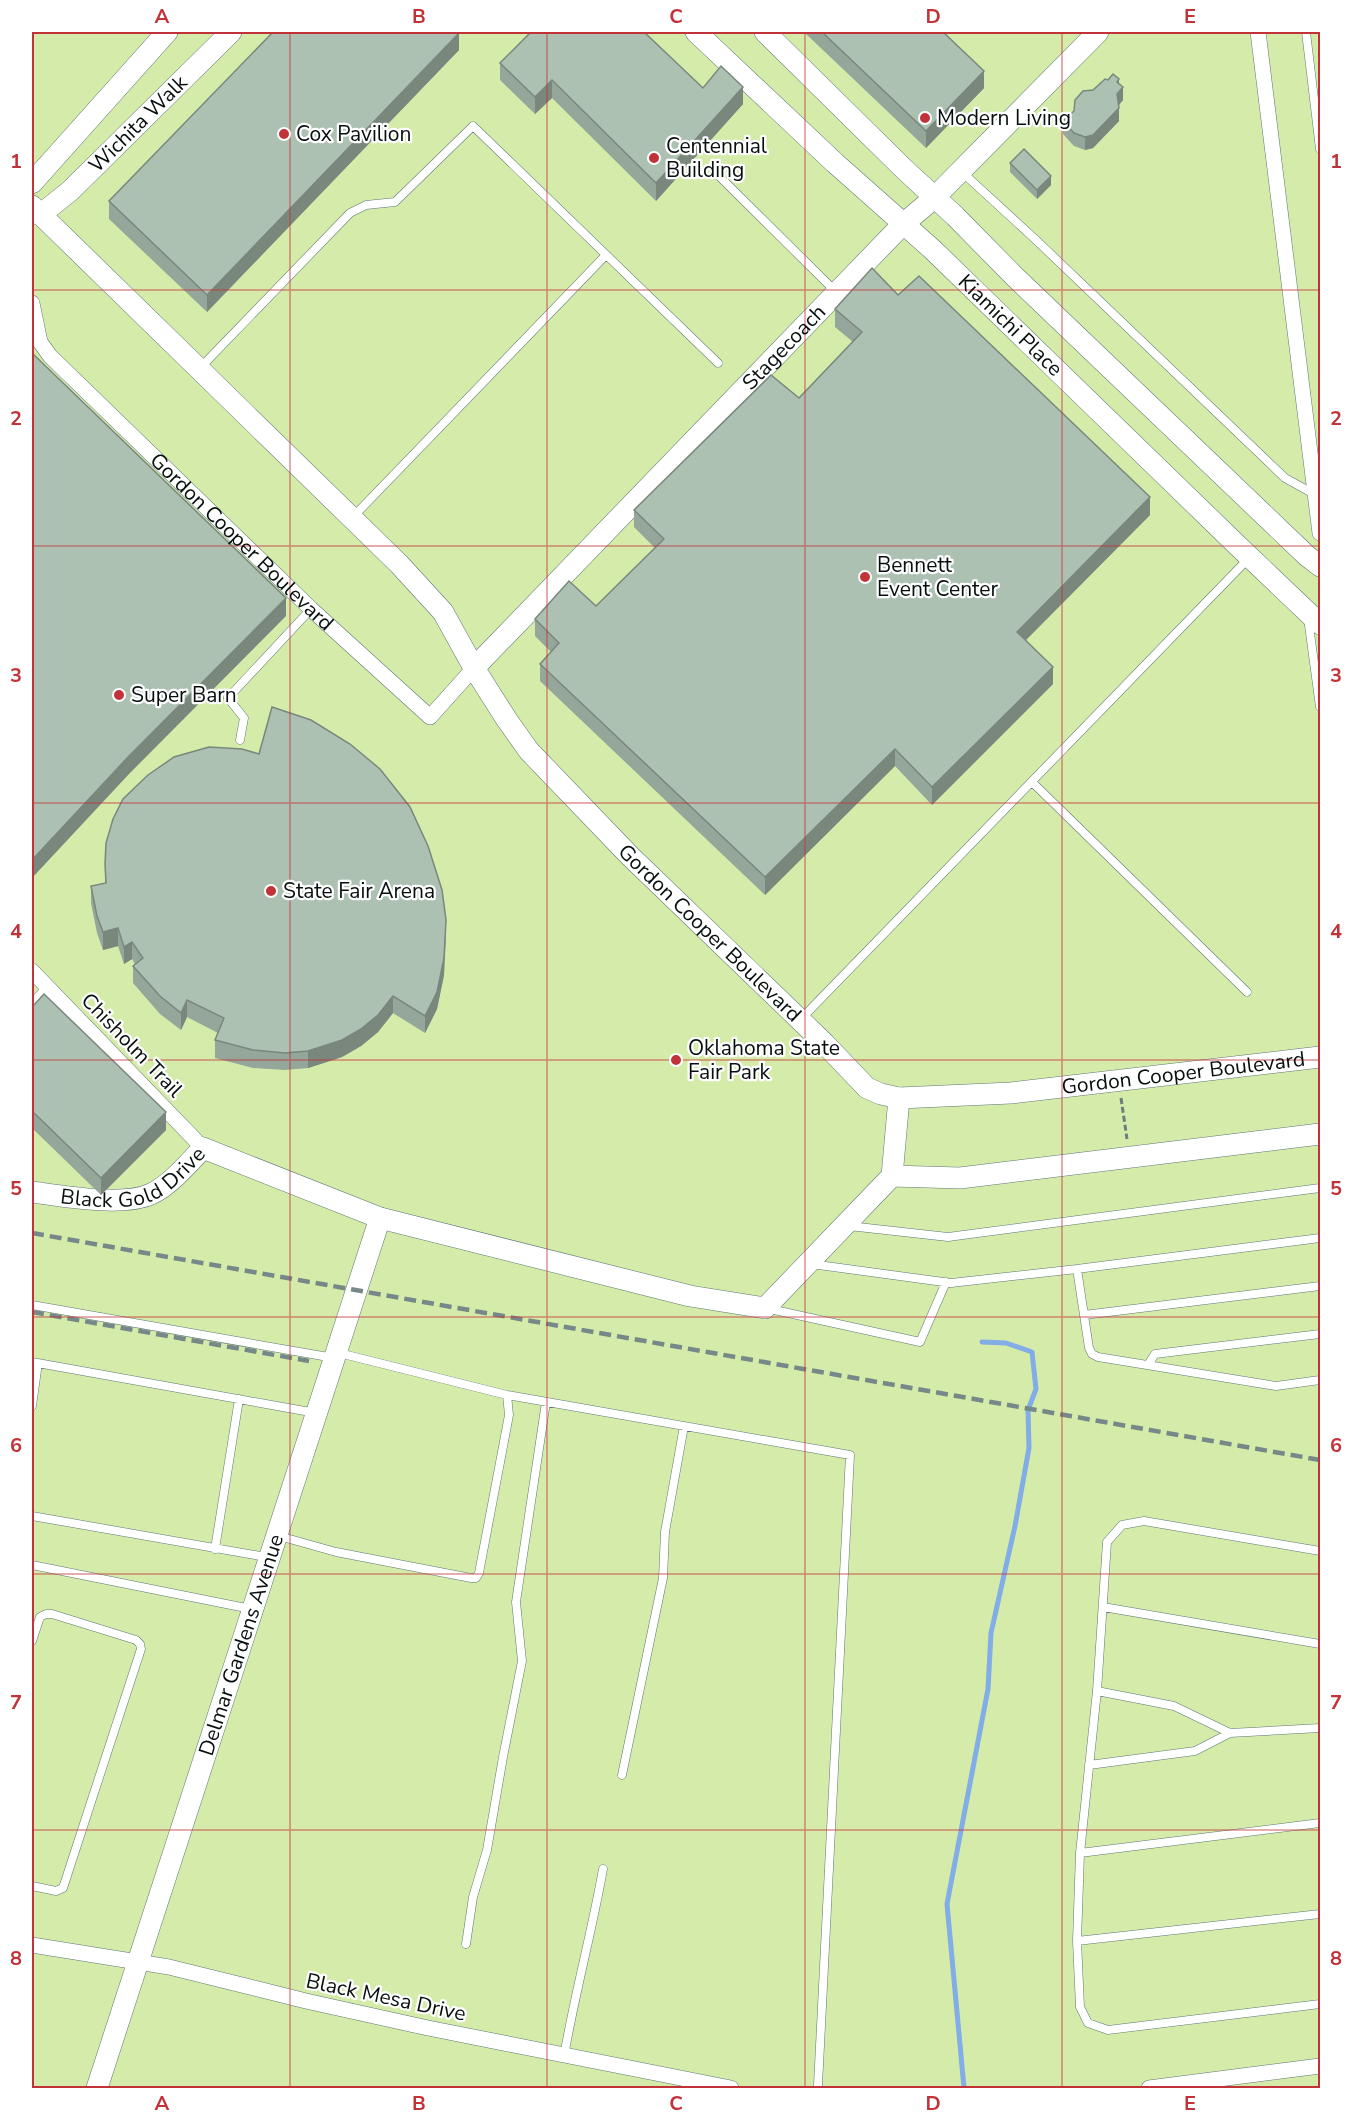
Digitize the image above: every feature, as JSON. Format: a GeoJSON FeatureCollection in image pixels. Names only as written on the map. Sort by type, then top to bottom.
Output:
{"type":"FeatureCollection","features":[{"type":"Feature","properties":{"kind":"street","name":"Wichita Walk"},"geometry":{"type":"LineString","coordinates":[[32,183],[167,32]]}},
{"type":"Feature","properties":{"kind":"street","name":"Wichita Walk"},"geometry":{"type":"LineString","coordinates":[[36,211],[70,191],[231,32]]}},
{"type":"Feature","properties":{"kind":"street","name":"Kiamichi Place"},"geometry":{"type":"LineString","coordinates":[[696,32],[902,225],[932,249],[1313,617]]}},
{"type":"Feature","properties":{"kind":"street","name":"Kiamichi Place"},"geometry":{"type":"LineString","coordinates":[[765,32],[1014,276],[1320,566]]}},
{"type":"Feature","properties":{"kind":"street","name":"Stagecoach"},"geometry":{"type":"LineString","coordinates":[[474,668],[902,225],[933,198],[1098,32]]}},
{"type":"Feature","properties":{"kind":"street"},"geometry":{"type":"LineString","coordinates":[[1258,32],[1320,533]]}},
{"type":"Feature","properties":{"kind":"street","name":"Gordon Cooper Boulevard"},"geometry":{"type":"LineString","coordinates":[[36,211],[399,564],[443,612],[474,668],[529,751],[630,856],[867,1088],[880,1094],[899,1098],[1011,1093],[1320,1057]]}},
{"type":"Feature","properties":{"kind":"street","name":"Gordon Cooper Boulevard"},"geometry":{"type":"LineString","coordinates":[[32,303],[40,342],[50,356],[311,609],[430,717],[474,668]]}},
{"type":"Feature","properties":{"kind":"street","name":"Chisholm Trail"},"geometry":{"type":"LineString","coordinates":[[32,971],[203,1148]]}},
{"type":"Feature","properties":{"kind":"street"},"geometry":{"type":"LineString","coordinates":[[765,1308],[892,1176],[899,1098]]}},
{"type":"Feature","properties":{"kind":"street"},"geometry":{"type":"LineString","coordinates":[[892,1176],[960,1178],[1320,1134]]}},
{"type":"Feature","properties":{"kind":"street","name":"Black Gold Drive"},"geometry":{"type":"LineString","coordinates":[[32,1192],[108,1200],[146,1196],[154,1193],[184,1168],[203,1148],[372,1221],[690,1296],[765,1308]]}},
{"type":"Feature","properties":{"kind":"street","name":"Delmar Gardens Avenue"},"geometry":{"type":"LineString","coordinates":[[97,2088],[337,1355],[372,1221]]}},
{"type":"Feature","properties":{"kind":"street","name":"Black Mesa Drive"},"geometry":{"type":"LineString","coordinates":[[32,1945],[169,1967],[306,2001],[564,2056],[731,2088]]}},
{"type":"Feature","properties":{"kind":"street"},"geometry":{"type":"LineString","coordinates":[[1149,2088],[1203,2085],[1320,2066]]}},
{"type":"Feature","properties":{"kind":"lane"},"geometry":{"type":"LineString","coordinates":[[1306,32],[1316,82],[1320,149]]}},
{"type":"Feature","properties":{"kind":"lane"},"geometry":{"type":"LineString","coordinates":[[199,369],[350,213],[366,205],[395,202],[473,126],[718,363]]}},
{"type":"Feature","properties":{"kind":"lane"},"geometry":{"type":"LineString","coordinates":[[960,171],[1036,240],[1285,478],[1316,495]]}},
{"type":"Feature","properties":{"kind":"lane"},"geometry":{"type":"LineString","coordinates":[[717,174],[837,293]]}},
{"type":"Feature","properties":{"kind":"lane"},"geometry":{"type":"LineString","coordinates":[[352,518],[606,255]]}},
{"type":"Feature","properties":{"kind":"lane"},"geometry":{"type":"LineString","coordinates":[[800,1020],[1250,557]]}},
{"type":"Feature","properties":{"kind":"lane"},"geometry":{"type":"LineString","coordinates":[[240,740],[244,718],[228,698],[311,609]]}},
{"type":"Feature","properties":{"kind":"lane"},"geometry":{"type":"LineString","coordinates":[[1313,617],[1320,707]]}},
{"type":"Feature","properties":{"kind":"lane"},"geometry":{"type":"LineString","coordinates":[[1032,782],[1247,992]]}},
{"type":"Feature","properties":{"kind":"lane"},"geometry":{"type":"LineString","coordinates":[[32,1003],[47,987]]}},
{"type":"Feature","properties":{"kind":"lane"},"geometry":{"type":"LineString","coordinates":[[844,1226],[948,1237],[1320,1188]]}},
{"type":"Feature","properties":{"kind":"lane"},"geometry":{"type":"LineString","coordinates":[[808,1263],[946,1282],[1077,1269],[1320,1238]]}},
{"type":"Feature","properties":{"kind":"lane"},"geometry":{"type":"LineString","coordinates":[[1077,1269],[1089,1348],[1092,1354],[1098,1357],[1276,1386],[1320,1380]]}},
{"type":"Feature","properties":{"kind":"lane"},"geometry":{"type":"LineString","coordinates":[[765,1308],[920,1341],[946,1282]]}},
{"type":"Feature","properties":{"kind":"lane"},"geometry":{"type":"LineString","coordinates":[[1084,1315],[1320,1286]]}},
{"type":"Feature","properties":{"kind":"lane"},"geometry":{"type":"LineString","coordinates":[[32,1305],[337,1355],[507,1395],[850,1455],[819,2088]]}},
{"type":"Feature","properties":{"kind":"lane"},"geometry":{"type":"LineString","coordinates":[[1148,1365],[1155,1354],[1320,1334]]}},
{"type":"Feature","properties":{"kind":"lane"},"geometry":{"type":"LineString","coordinates":[[32,1406],[35,1362],[318,1413]]}},
{"type":"Feature","properties":{"kind":"lane"},"geometry":{"type":"LineString","coordinates":[[277,1536],[336,1552],[476,1578],[479,1573],[509,1415],[507,1395]]}},
{"type":"Feature","properties":{"kind":"lane"},"geometry":{"type":"LineString","coordinates":[[215,1549],[238,1399]]}},
{"type":"Feature","properties":{"kind":"lane"},"geometry":{"type":"LineString","coordinates":[[466,1944],[473,1897],[487,1850],[502,1757],[522,1661],[516,1602],[546,1402]]}},
{"type":"Feature","properties":{"kind":"lane"},"geometry":{"type":"LineString","coordinates":[[622,1775],[663,1578],[665,1532],[684,1426]]}},
{"type":"Feature","properties":{"kind":"lane"},"geometry":{"type":"LineString","coordinates":[[32,1516],[270,1558]]}},
{"type":"Feature","properties":{"kind":"lane"},"geometry":{"type":"LineString","coordinates":[[1320,1551],[1144,1521],[1122,1525],[1107,1542],[1097,1691],[1080,1852],[1077,1941],[1080,2007],[1088,2023],[1108,2030],[1320,2004]]}},
{"type":"Feature","properties":{"kind":"lane"},"geometry":{"type":"LineString","coordinates":[[32,1565],[253,1610]]}},
{"type":"Feature","properties":{"kind":"lane"},"geometry":{"type":"LineString","coordinates":[[1103,1607],[1320,1644]]}},
{"type":"Feature","properties":{"kind":"lane"},"geometry":{"type":"LineString","coordinates":[[32,1641],[40,1617],[52,1614],[136,1640],[141,1649],[63,1888],[56,1892],[32,1886]]}},
{"type":"Feature","properties":{"kind":"lane"},"geometry":{"type":"LineString","coordinates":[[1097,1691],[1174,1706],[1230,1733]]}},
{"type":"Feature","properties":{"kind":"lane"},"geometry":{"type":"LineString","coordinates":[[1089,1765],[1195,1751],[1230,1733],[1320,1728]]}},
{"type":"Feature","properties":{"kind":"lane"},"geometry":{"type":"LineString","coordinates":[[1080,1852],[1320,1823]]}},
{"type":"Feature","properties":{"kind":"lane"},"geometry":{"type":"LineString","coordinates":[[564,2056],[603,1869]]}},
{"type":"Feature","properties":{"kind":"lane"},"geometry":{"type":"LineString","coordinates":[[1077,1941],[1320,1914]]}},
{"type":"Feature","properties":{"kind":"path"},"geometry":{"type":"LineString","coordinates":[[1119,1081],[1130,1158]]}},
{"type":"Feature","properties":{"kind":"green space","name":"Oklahoma State Fair Park"},"geometry":{"type":"Polygon","coordinates":[[[32,32],[1320,32],[1320,2088],[32,2088],[32,32]]]}},
{"type":"Feature","properties":{"kind":"building","name":"Cox Pavilion"},"geometry":{"type":"Polygon","coordinates":[[[273,32],[459,33],[207,295],[109,201],[273,32]]]}},
{"type":"Feature","properties":{"kind":"building","name":"Centennial Building"},"geometry":{"type":"Polygon","coordinates":[[[531,32],[644,32],[703,88],[721,66],[743,87],[656,183],[552,80],[535,97],[500,63],[531,32]]]}},
{"type":"Feature","properties":{"kind":"building","name":"Modern Living"},"geometry":{"type":"Polygon","coordinates":[[[822,32],[943,32],[984,71],[926,131],[822,32]]]}},
{"type":"Feature","properties":{"kind":"building"},"geometry":{"type":"Polygon","coordinates":[[[1113,74],[1123,87],[1117,94],[1119,108],[1093,135],[1085,137],[1074,133],[1063,121],[1074,111],[1075,100],[1083,91],[1093,90],[1113,74]]]}},
{"type":"Feature","properties":{"kind":"building"},"geometry":{"type":"Polygon","coordinates":[[[1024,149],[1051,176],[1037,190],[1010,163],[1024,149]]]}},
{"type":"Feature","properties":{"kind":"building","name":"Bennett Event Center"},"geometry":{"type":"Polygon","coordinates":[[[872,268],[898,295],[919,276],[1150,497],[1017,632],[1053,667],[932,787],[895,749],[765,877],[540,664],[559,643],[535,619],[569,581],[596,606],[664,539],[634,510],[771,375],[799,398],[862,332],[835,309],[872,268]]]}},
{"type":"Feature","properties":{"kind":"building","name":"Super Barn"},"geometry":{"type":"Polygon","coordinates":[[[32,353],[286,598],[129,756],[32,860],[32,353]]]}},
{"type":"Feature","properties":{"kind":"building","name":"State Fair Arena"},"geometry":{"type":"Polygon","coordinates":[[[272,707],[311,720],[350,744],[380,769],[410,807],[428,846],[442,890],[446,920],[444,958],[437,992],[425,1016],[393,996],[378,1015],[361,1029],[342,1040],[308,1051],[285,1053],[253,1050],[215,1040],[224,1018],[187,1000],[181,1013],[160,996],[133,966],[143,958],[132,942],[124,947],[118,928],[103,932],[91,886],[106,883],[106,843],[113,819],[123,799],[148,775],[174,757],[209,747],[242,749],[259,754],[272,707]]]}},
{"type":"Feature","properties":{"kind":"building"},"geometry":{"type":"Polygon","coordinates":[[[44,994],[166,1112],[101,1178],[32,1111],[32,1007],[44,994]]]}},
{"type":"Feature","properties":{"kind":"waterway"},"geometry":{"type":"LineString","coordinates":[[964,2088],[947,1904],[988,1689],[991,1633],[1015,1526],[1029,1448],[1028,1410],[1036,1389],[1032,1352],[1006,1343],[982,1342]]}},
{"type":"Feature","properties":{"kind":"railway"},"geometry":{"type":"LineString","coordinates":[[32,1233],[1320,1460]]}},
{"type":"Feature","properties":{"kind":"railway"},"geometry":{"type":"LineString","coordinates":[[32,1312],[309,1361]]}},
{"type":"Feature","properties":{"kind":"place","name":"Modern Living"},"geometry":{"type":"Point","coordinates":[925,118]}},
{"type":"Feature","properties":{"kind":"place","name":"Cox Pavilion"},"geometry":{"type":"Point","coordinates":[284,134]}},
{"type":"Feature","properties":{"kind":"place","name":"Centennial Building"},"geometry":{"type":"Point","coordinates":[654,158]}},
{"type":"Feature","properties":{"kind":"place","name":"Bennett Event Center"},"geometry":{"type":"Point","coordinates":[865,577]}},
{"type":"Feature","properties":{"kind":"place","name":"Super Barn"},"geometry":{"type":"Point","coordinates":[119,695]}},
{"type":"Feature","properties":{"kind":"place","name":"State Fair Arena"},"geometry":{"type":"Point","coordinates":[271,891]}},
{"type":"Feature","properties":{"kind":"place","name":"Oklahoma State Fair Park"},"geometry":{"type":"Point","coordinates":[676,1060]}}]}
